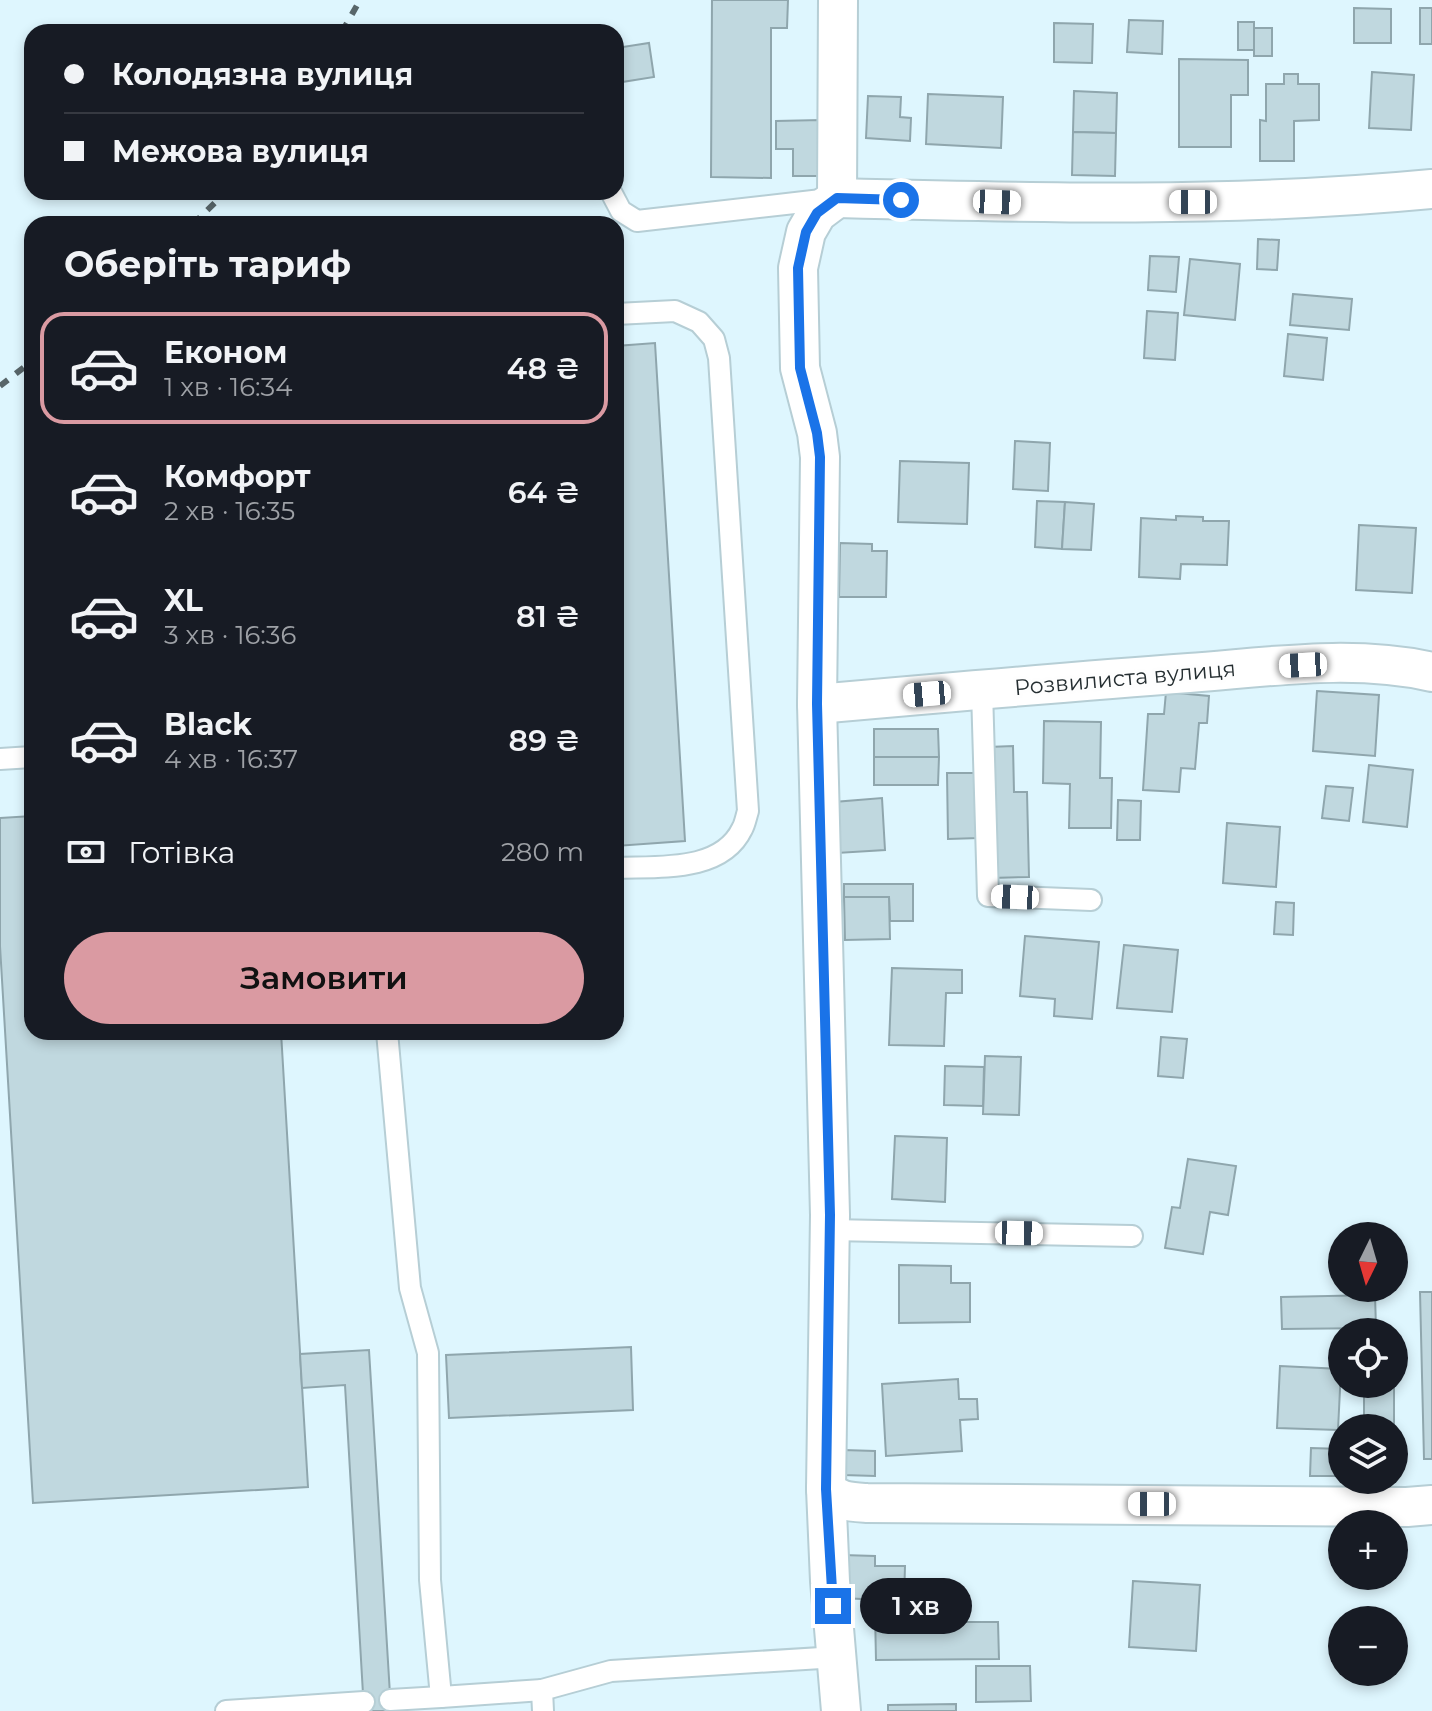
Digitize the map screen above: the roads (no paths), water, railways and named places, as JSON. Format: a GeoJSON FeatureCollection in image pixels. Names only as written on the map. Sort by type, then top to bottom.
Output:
{"type":"FeatureCollection","features":[{"type":"Feature","properties":{"kind":"street"},"geometry":{"type":"LineString","coordinates":[[837,198],[838,0]]}},
{"type":"Feature","properties":{"kind":"street"},"geometry":{"type":"LineString","coordinates":[[841,1711],[826,1489],[830,1230],[817,704],[820,457],[800,368],[798,268],[806,232],[817,213],[837,198],[1060,203],[1193,202],[1361,196],[1432,189]]}},
{"type":"Feature","properties":{"kind":"street","name":"Розвилиста вулиця"},"geometry":{"type":"LineString","coordinates":[[817,704],[1265,667],[1373,663],[1432,672]]}},
{"type":"Feature","properties":{"kind":"street"},"geometry":{"type":"LineString","coordinates":[[826,1489],[842,1501],[867,1503],[1432,1505]]}},
{"type":"Feature","properties":{"kind":"lane"},"geometry":{"type":"LineString","coordinates":[[615,200],[621,211],[637,221],[837,198]]}},
{"type":"Feature","properties":{"kind":"lane"},"geometry":{"type":"LineString","coordinates":[[624,314],[675,311],[699,322],[714,339],[719,358],[748,811],[742,831],[725,851],[698,864],[624,868]]}},
{"type":"Feature","properties":{"kind":"lane"},"geometry":{"type":"LineString","coordinates":[[982,690],[988,896],[1091,900]]}},
{"type":"Feature","properties":{"kind":"lane"},"geometry":{"type":"LineString","coordinates":[[0,759],[24,758]]}},
{"type":"Feature","properties":{"kind":"lane"},"geometry":{"type":"LineString","coordinates":[[388,1040],[410,1288],[428,1353],[430,1580],[441,1697]]}},
{"type":"Feature","properties":{"kind":"lane"},"geometry":{"type":"LineString","coordinates":[[830,1230],[1132,1236]]}},
{"type":"Feature","properties":{"kind":"lane"},"geometry":{"type":"LineString","coordinates":[[390,1700],[542,1690],[611,1671],[837,1657]]}},
{"type":"Feature","properties":{"kind":"lane"},"geometry":{"type":"LineString","coordinates":[[542,1690],[543,1711]]}},
{"type":"Feature","properties":{"kind":"lane"},"geometry":{"type":"LineString","coordinates":[[226,1711],[364,1702]]}},
{"type":"Feature","properties":{"kind":"railway"},"geometry":{"type":"LineString","coordinates":[[346,24],[360,0]]}},
{"type":"Feature","properties":{"kind":"railway"},"geometry":{"type":"LineString","coordinates":[[201,216],[218,200]]}},
{"type":"Feature","properties":{"kind":"railway"},"geometry":{"type":"LineString","coordinates":[[0,386],[24,367]]}}]}
